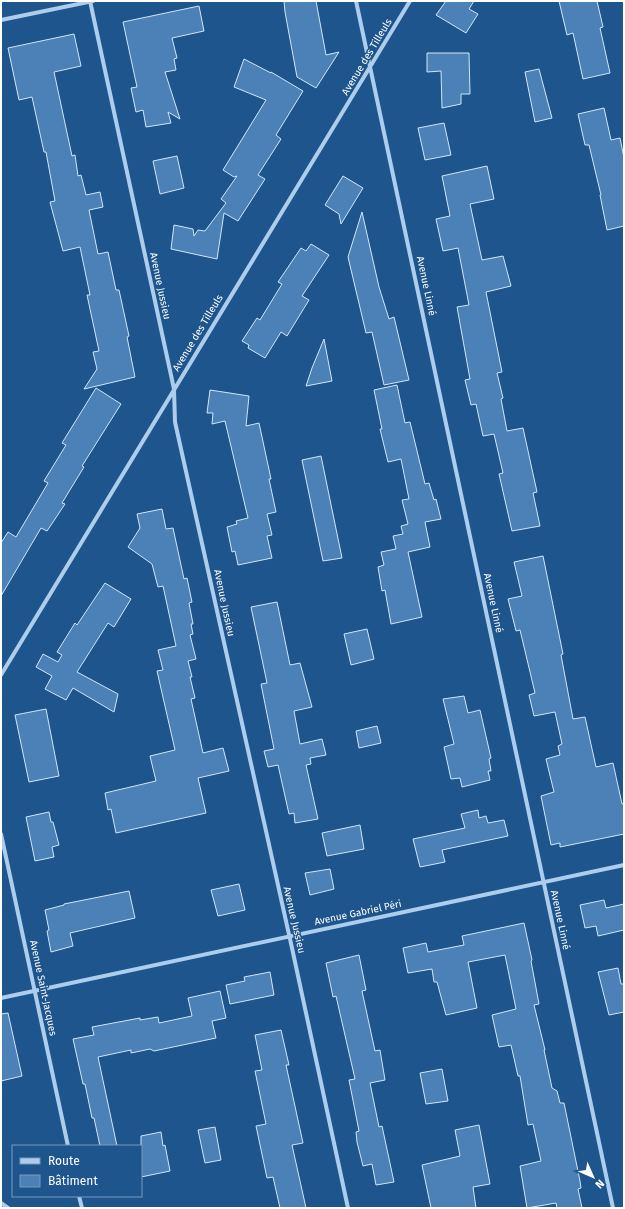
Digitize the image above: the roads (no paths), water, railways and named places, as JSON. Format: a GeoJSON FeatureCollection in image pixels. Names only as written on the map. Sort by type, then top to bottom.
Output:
{"type":"FeatureCollection","features":[{"type":"Feature","properties":{"kind":"street"},"geometry":{"type":"LineString","coordinates":[[1,20],[91,1]]}},
{"type":"Feature","properties":{"kind":"street","name":"Avenue Jussieu"},"geometry":{"type":"LineString","coordinates":[[91,1],[174,389],[175,422],[348,1208]]}},
{"type":"Feature","properties":{"kind":"street","name":"Avenue Linné"},"geometry":{"type":"LineString","coordinates":[[356,1],[613,1208]]}},
{"type":"Feature","properties":{"kind":"street","name":"Avenue des Tilleuls"},"geometry":{"type":"LineString","coordinates":[[1,675],[410,1]]}},
{"type":"Feature","properties":{"kind":"street","name":"Avenue Saint-Jacques"},"geometry":{"type":"LineString","coordinates":[[1,834],[68,1145]]}},
{"type":"Feature","properties":{"kind":"street","name":"Avenue Gabriel Péri"},"geometry":{"type":"LineString","coordinates":[[1,998],[624,865]]}},
{"type":"Feature","properties":{"kind":"street"},"geometry":{"type":"LineString","coordinates":[[79,1197],[82,1208]]}},
{"type":"Feature","properties":{"kind":"street"},"geometry":{"type":"LineString","coordinates":[[1,1203],[8,1208]]}}]}
